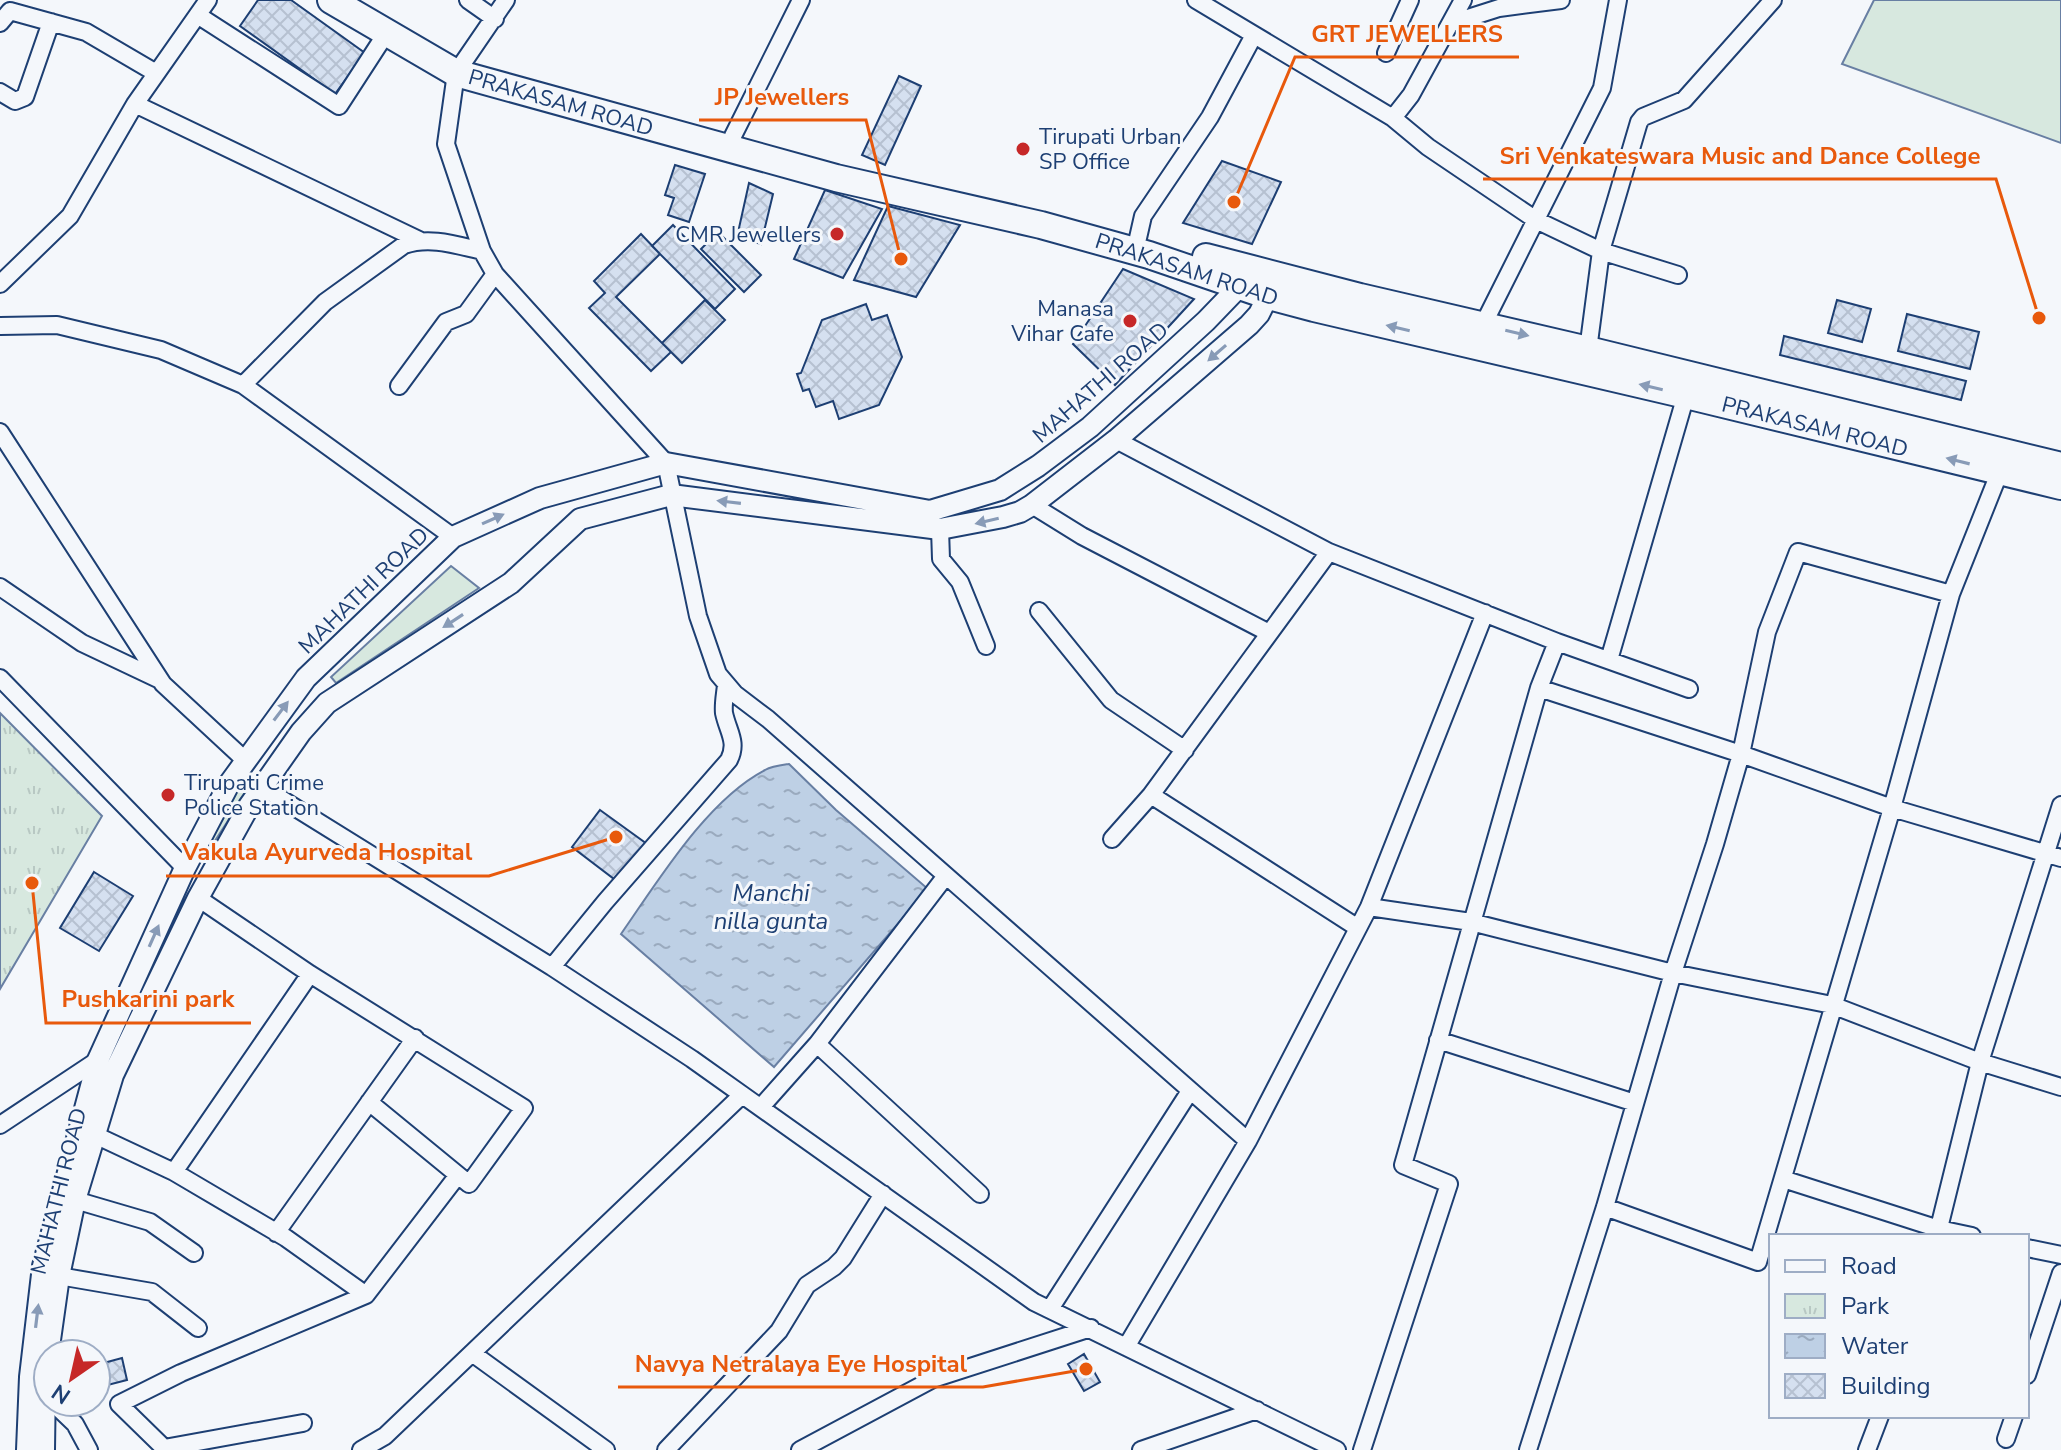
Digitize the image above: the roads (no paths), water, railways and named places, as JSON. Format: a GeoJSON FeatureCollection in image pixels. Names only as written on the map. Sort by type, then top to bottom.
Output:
{"type":"FeatureCollection","features":[{"type":"Feature","properties":{"kind":"main road","name":"PRAKASAM ROAD"},"geometry":{"type":"LineString","coordinates":[[331,0],[387,32],[460,67],[836,178],[1041,225],[1149,255],[1242,276]]}},
{"type":"Feature","properties":{"kind":"main road","name":"PRAKASAM ROAD"},"geometry":{"type":"LineString","coordinates":[[361,0],[460,67],[1009,202],[1138,238],[1273,286],[1686,395],[2061,486]]}},
{"type":"Feature","properties":{"kind":"main road","name":"PRAKASAM ROAD"},"geometry":{"type":"LineString","coordinates":[[1273,286],[1483,325],[2061,466]]}},
{"type":"Feature","properties":{"kind":"street"},"geometry":{"type":"LineString","coordinates":[[0,284],[70,216],[135,104],[208,0]]}},
{"type":"Feature","properties":{"kind":"street"},"geometry":{"type":"LineString","coordinates":[[468,0],[495,19]]}},
{"type":"Feature","properties":{"kind":"street"},"geometry":{"type":"LineString","coordinates":[[506,0],[460,67],[446,144],[482,251],[495,274],[666,463],[698,616],[718,674],[726,685],[1248,1141]]}},
{"type":"Feature","properties":{"kind":"street"},"geometry":{"type":"LineString","coordinates":[[733,136],[801,0]]}},
{"type":"Feature","properties":{"kind":"street"},"geometry":{"type":"LineString","coordinates":[[1386,53],[1410,0]]}},
{"type":"Feature","properties":{"kind":"street"},"geometry":{"type":"LineString","coordinates":[[1393,118],[1411,95],[1463,0]]}},
{"type":"Feature","properties":{"kind":"street"},"geometry":{"type":"LineString","coordinates":[[1452,23],[1499,8],[1561,0]]}},
{"type":"Feature","properties":{"kind":"street"},"geometry":{"type":"LineString","coordinates":[[1483,325],[1602,88],[1618,0]]}},
{"type":"Feature","properties":{"kind":"street"},"geometry":{"type":"LineString","coordinates":[[1588,350],[1601,251],[1639,122],[1643,117],[1684,100],[1773,0]]}},
{"type":"Feature","properties":{"kind":"street"},"geometry":{"type":"LineString","coordinates":[[1203,2],[1393,118],[1428,147],[1536,220],[1601,251],[1678,275]]}},
{"type":"Feature","properties":{"kind":"street"},"geometry":{"type":"LineString","coordinates":[[0,23],[10,11],[86,32],[156,73]]}},
{"type":"Feature","properties":{"kind":"street"},"geometry":{"type":"LineString","coordinates":[[199,16],[339,106],[387,32]]}},
{"type":"Feature","properties":{"kind":"street"},"geometry":{"type":"LineString","coordinates":[[0,92],[15,101],[25,97],[51,22]]}},
{"type":"Feature","properties":{"kind":"street"},"geometry":{"type":"LineString","coordinates":[[1138,238],[1143,216],[1210,117],[1254,35]]}},
{"type":"Feature","properties":{"kind":"street"},"geometry":{"type":"LineString","coordinates":[[135,104],[419,240],[482,251]]}},
{"type":"Feature","properties":{"kind":"street"},"geometry":{"type":"LineString","coordinates":[[243,385],[325,302],[404,245],[419,240]]}},
{"type":"Feature","properties":{"kind":"street"},"geometry":{"type":"LineString","coordinates":[[399,386],[446,322],[466,314],[495,274]]}},
{"type":"Feature","properties":{"kind":"street","name":"MAHATHI ROAD"},"geometry":{"type":"LineString","coordinates":[[44,1338],[43,1266],[98,1060],[185,868],[245,760],[306,678],[453,537],[540,498],[666,463],[930,511],[1000,490],[1090,427],[1206,321],[1242,276]]}},
{"type":"Feature","properties":{"kind":"street","name":"MAHATHI ROAD"},"geometry":{"type":"LineString","coordinates":[[50,1338],[59,1276],[75,1200],[113,1075],[198,898],[249,806],[301,732],[327,703],[511,583],[580,519],[671,495],[940,529],[1020,512],[1116,440],[1249,325],[1259,314],[1273,286]]}},
{"type":"Feature","properties":{"kind":"street"},"geometry":{"type":"LineString","coordinates":[[0,326],[57,325],[161,350],[243,385],[453,537]]}},
{"type":"Feature","properties":{"kind":"street"},"geometry":{"type":"LineString","coordinates":[[1609,660],[1686,395]]}},
{"type":"Feature","properties":{"kind":"street"},"geometry":{"type":"LineString","coordinates":[[0,432],[159,680],[245,760]]}},
{"type":"Feature","properties":{"kind":"street"},"geometry":{"type":"LineString","coordinates":[[1116,440],[1329,552],[1557,642],[1689,689]]}},
{"type":"Feature","properties":{"kind":"street"},"geometry":{"type":"LineString","coordinates":[[1605,1207],[1758,1262],[1892,808],[1951,594],[2000,471]]}},
{"type":"Feature","properties":{"kind":"street"},"geometry":{"type":"LineString","coordinates":[[1032,505],[1082,536],[1269,633]]}},
{"type":"Feature","properties":{"kind":"street"},"geometry":{"type":"LineString","coordinates":[[940,529],[941,559],[960,582],[986,646]]}},
{"type":"Feature","properties":{"kind":"street"},"geometry":{"type":"LineString","coordinates":[[1112,839],[1151,795],[1329,552]]}},
{"type":"Feature","properties":{"kind":"street"},"geometry":{"type":"LineString","coordinates":[[1528,1450],[1715,844],[1741,754],[1767,632],[1798,552],[1951,594]]}},
{"type":"Feature","properties":{"kind":"street"},"geometry":{"type":"LineString","coordinates":[[0,587],[82,643],[159,680]]}},
{"type":"Feature","properties":{"kind":"street"},"geometry":{"type":"LineString","coordinates":[[1039,611],[1111,700],[1185,750]]}},
{"type":"Feature","properties":{"kind":"street"},"geometry":{"type":"LineString","coordinates":[[1126,1347],[1248,1141],[1369,907],[1485,613]]}},
{"type":"Feature","properties":{"kind":"street"},"geometry":{"type":"LineString","coordinates":[[1362,1450],[1449,1184],[1403,1165],[1539,688],[1557,642]]}},
{"type":"Feature","properties":{"kind":"street"},"geometry":{"type":"LineString","coordinates":[[0,678],[185,868]]}},
{"type":"Feature","properties":{"kind":"street"},"geometry":{"type":"LineString","coordinates":[[552,967],[729,760],[734,743],[723,705],[726,685]]}},
{"type":"Feature","properties":{"kind":"street"},"geometry":{"type":"LineString","coordinates":[[1539,688],[1741,754],[1892,808],[2054,857]]}},
{"type":"Feature","properties":{"kind":"street"},"geometry":{"type":"LineString","coordinates":[[262,787],[552,967],[692,1059],[1034,1302],[1337,1450]]}},
{"type":"Feature","properties":{"kind":"street"},"geometry":{"type":"LineString","coordinates":[[1151,795],[1358,928]]}},
{"type":"Feature","properties":{"kind":"street"},"geometry":{"type":"LineString","coordinates":[[1783,1179],[1938,1233],[1980,1062],[2054,857],[2061,805]]}},
{"type":"Feature","properties":{"kind":"street"},"geometry":{"type":"LineString","coordinates":[[761,1107],[817,1044],[945,877]]}},
{"type":"Feature","properties":{"kind":"street"},"geometry":{"type":"LineString","coordinates":[[198,898],[310,974],[524,1108],[469,1184],[369,1102]]}},
{"type":"Feature","properties":{"kind":"street"},"geometry":{"type":"LineString","coordinates":[[1369,907],[1471,922],[1673,973],[1832,1005],[1980,1062],[2061,1087]]}},
{"type":"Feature","properties":{"kind":"street"},"geometry":{"type":"LineString","coordinates":[[174,1172],[310,974]]}},
{"type":"Feature","properties":{"kind":"street"},"geometry":{"type":"LineString","coordinates":[[276,1233],[415,1038]]}},
{"type":"Feature","properties":{"kind":"street"},"geometry":{"type":"LineString","coordinates":[[1438,1040],[1635,1103]]}},
{"type":"Feature","properties":{"kind":"street"},"geometry":{"type":"LineString","coordinates":[[817,1044],[980,1194]]}},
{"type":"Feature","properties":{"kind":"street"},"geometry":{"type":"LineString","coordinates":[[0,1125],[98,1060],[113,1075]]}},
{"type":"Feature","properties":{"kind":"street"},"geometry":{"type":"LineString","coordinates":[[1050,1309],[1190,1091]]}},
{"type":"Feature","properties":{"kind":"street"},"geometry":{"type":"LineString","coordinates":[[361,1450],[385,1436],[742,1095]]}},
{"type":"Feature","properties":{"kind":"street"},"geometry":{"type":"LineString","coordinates":[[95,1135],[174,1172],[276,1233],[366,1295]]}},
{"type":"Feature","properties":{"kind":"street"},"geometry":{"type":"LineString","coordinates":[[303,1423],[223,1444],[164,1448],[119,1404],[181,1373],[366,1295],[458,1175]]}},
{"type":"Feature","properties":{"kind":"street"},"geometry":{"type":"LineString","coordinates":[[666,1450],[779,1331],[804,1289],[843,1258],[883,1194]]}},
{"type":"Feature","properties":{"kind":"street"},"geometry":{"type":"LineString","coordinates":[[75,1200],[150,1222],[194,1253]]}},
{"type":"Feature","properties":{"kind":"street"},"geometry":{"type":"LineString","coordinates":[[2029,1248],[2061,1255]]}},
{"type":"Feature","properties":{"kind":"street"},"geometry":{"type":"LineString","coordinates":[[2029,1369],[2061,1273]]}},
{"type":"Feature","properties":{"kind":"street"},"geometry":{"type":"LineString","coordinates":[[59,1276],[152,1292],[198,1328]]}},
{"type":"Feature","properties":{"kind":"street"},"geometry":{"type":"LineString","coordinates":[[800,1450],[822,1445],[933,1379],[1091,1328]]}},
{"type":"Feature","properties":{"kind":"street"},"geometry":{"type":"LineString","coordinates":[[472,1353],[606,1450]]}},
{"type":"Feature","properties":{"kind":"street"},"geometry":{"type":"LineString","coordinates":[[1141,1450],[1257,1410]]}},
{"type":"Feature","properties":{"kind":"street","name":"MAHATHI ROAD"},"geometry":{"type":"LineString","coordinates":[[27,1450],[36,1418]]}},
{"type":"Feature","properties":{"kind":"street","name":"MAHATHI ROAD"},"geometry":{"type":"LineString","coordinates":[[44,1418],[44,1450]]}},
{"type":"Feature","properties":{"kind":"street"},"geometry":{"type":"LineString","coordinates":[[70,1418],[89,1450]]}},
{"type":"Feature","properties":{"kind":"street"},"geometry":{"type":"LineString","coordinates":[[1867,1450],[1879,1418]]}},
{"type":"Feature","properties":{"kind":"street"},"geometry":{"type":"LineString","coordinates":[[2006,1439],[2013,1418]]}},
{"type":"Feature","properties":{"kind":"water","name":"Manchi nilla gunta"},"geometry":{"type":"Polygon","coordinates":[[[789,764],[836,810],[928,889],[774,1067],[621,934],[685,843],[723,801],[765,770],[789,764]]]}},
{"type":"Feature","properties":{"kind":"place","name":"Tirupati Urban SP Office"},"geometry":{"type":"Point","coordinates":[1023,149]}},
{"type":"Feature","properties":{"kind":"place","name":"GRT JEWELLERS"},"geometry":{"type":"Point","coordinates":[1234,202]}},
{"type":"Feature","properties":{"kind":"place","name":"CMR Jewellers"},"geometry":{"type":"Point","coordinates":[837,234]}},
{"type":"Feature","properties":{"kind":"place","name":"JP Jewellers"},"geometry":{"type":"Point","coordinates":[901,259]}},
{"type":"Feature","properties":{"kind":"place","name":"Sri Venkateswara Music and Dance College"},"geometry":{"type":"Point","coordinates":[2039,318]}},
{"type":"Feature","properties":{"kind":"place","name":"Manasa Vihar Cafe"},"geometry":{"type":"Point","coordinates":[1130,321]}},
{"type":"Feature","properties":{"kind":"place","name":"Tirupati Crime Police Station"},"geometry":{"type":"Point","coordinates":[168,795]}},
{"type":"Feature","properties":{"kind":"place","name":"Vakula Ayurveda Hospital"},"geometry":{"type":"Point","coordinates":[616,837]}},
{"type":"Feature","properties":{"kind":"place","name":"Pushkarini park"},"geometry":{"type":"Point","coordinates":[32,883]}},
{"type":"Feature","properties":{"kind":"place","name":"Navya Netralaya Eye Hospital"},"geometry":{"type":"Point","coordinates":[1086,1369]}}]}
